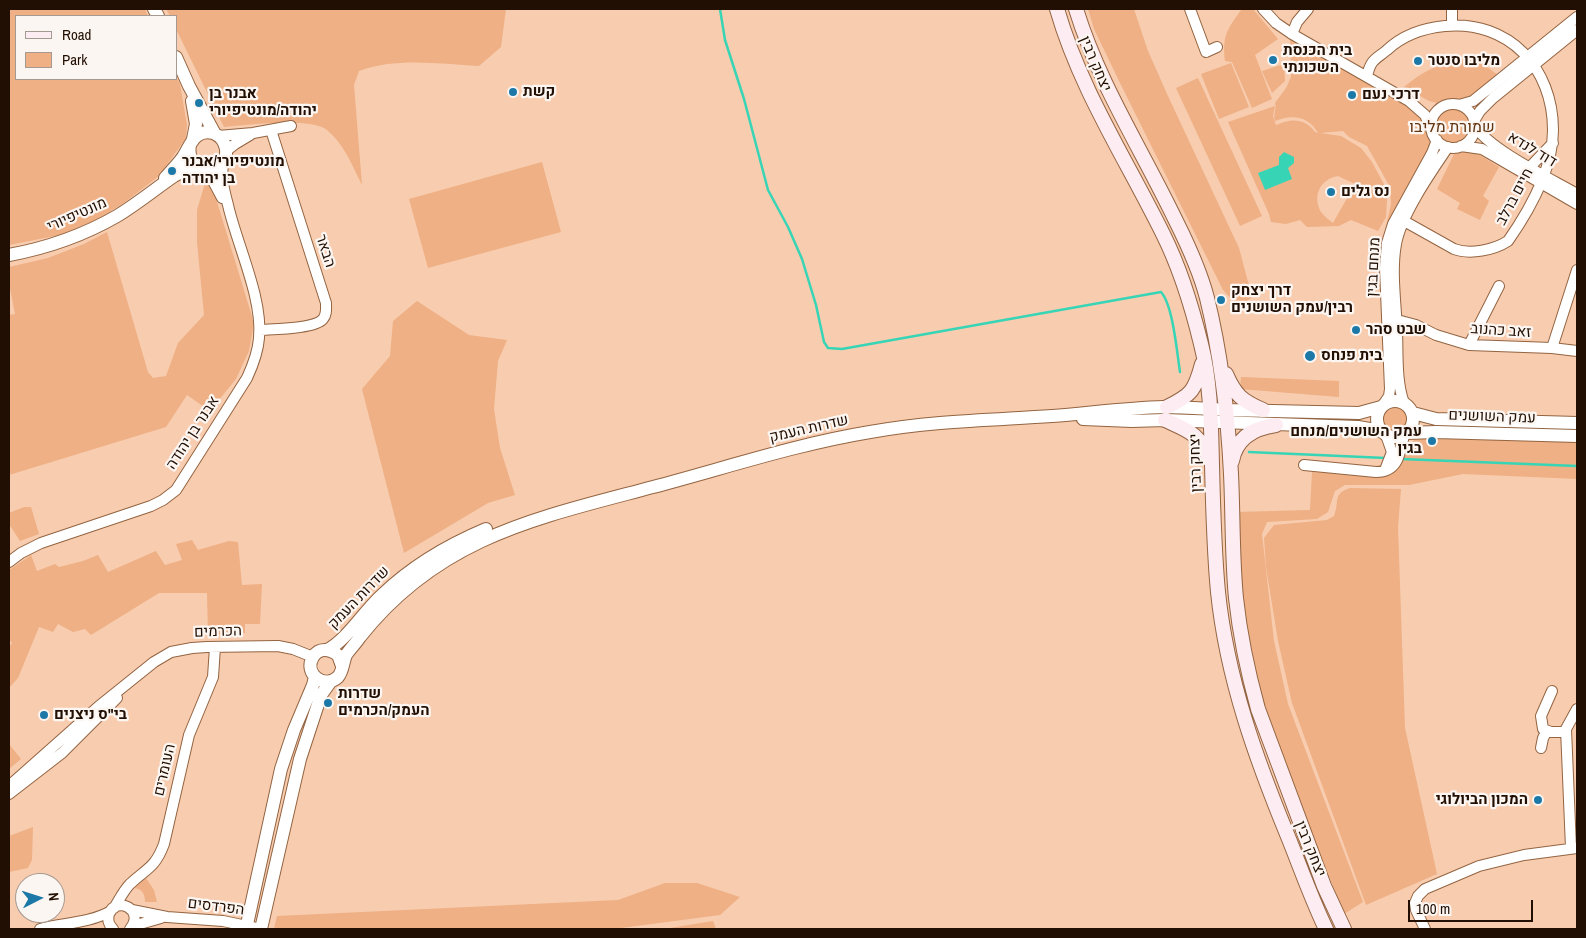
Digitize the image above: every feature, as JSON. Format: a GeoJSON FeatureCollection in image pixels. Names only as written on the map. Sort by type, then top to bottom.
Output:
{"type":"FeatureCollection","features":[{"type":"Feature","properties":{"kind":"main road","name":"יצחק רבין"},"geometry":{"type":"LineString","coordinates":[[1057,9],[1070,49],[1096,107],[1174,259],[1190,307],[1204,358],[1211,415],[1218,592],[1224,638],[1232,677],[1251,742],[1281,821],[1326,929]]}},
{"type":"Feature","properties":{"kind":"main road","name":"יצחק רבין"},"geometry":{"type":"LineString","coordinates":[[1076,9],[1101,76],[1164,196],[1199,274],[1206,295],[1221,363],[1231,472],[1236,599],[1250,680],[1258,709],[1321,877],[1344,929]]}},
{"type":"Feature","properties":{"kind":"main road"},"geometry":{"type":"LineString","coordinates":[[1204,358],[1197,380],[1189,395],[1166,414],[1199,438],[1212,467]]}},
{"type":"Feature","properties":{"kind":"main road"},"geometry":{"type":"LineString","coordinates":[[1221,363],[1232,388],[1240,399],[1263,410]]}},
{"type":"Feature","properties":{"kind":"main road"},"geometry":{"type":"LineString","coordinates":[[1231,472],[1234,451],[1239,442],[1255,430],[1276,425]]}},
{"type":"Feature","properties":{"kind":"street"},"geometry":{"type":"LineString","coordinates":[[1190,9],[1206,52],[1217,47]]}},
{"type":"Feature","properties":{"kind":"street"},"geometry":{"type":"LineString","coordinates":[[1263,9],[1276,23],[1292,34],[1409,101],[1425,115],[1435,137],[1448,147],[1462,146],[1471,138],[1480,111],[1577,17]]}},
{"type":"Feature","properties":{"kind":"street"},"geometry":{"type":"LineString","coordinates":[[1292,34],[1297,22],[1308,9]]}},
{"type":"Feature","properties":{"kind":"street"},"geometry":{"type":"LineString","coordinates":[[1452,9],[1452,25]]}},
{"type":"Feature","properties":{"kind":"street","name":"חיים ברלב"},"geometry":{"type":"LineString","coordinates":[[1367,76],[1370,65],[1384,52],[1408,35],[1436,26],[1476,27],[1488,30],[1512,42],[1531,61],[1541,75],[1552,112],[1550,159],[1542,179],[1508,241],[1501,246],[1463,252],[1454,249],[1404,221]]}},
{"type":"Feature","properties":{"kind":"street"},"geometry":{"type":"LineString","coordinates":[[1409,101],[1429,107],[1459,105],[1472,101],[1577,30]]}},
{"type":"Feature","properties":{"kind":"street"},"geometry":{"type":"LineString","coordinates":[[178,61],[189,86],[217,135],[223,140],[226,155]]}},
{"type":"Feature","properties":{"kind":"street"},"geometry":{"type":"LineString","coordinates":[[189,86],[196,124],[196,130],[189,151],[192,161],[203,169],[218,167],[235,144],[253,133]]}},
{"type":"Feature","properties":{"kind":"street"},"geometry":{"type":"LineString","coordinates":[[1435,137],[1432,120],[1440,109],[1446,105]]}},
{"type":"Feature","properties":{"kind":"street"},"geometry":{"type":"LineString","coordinates":[[1459,105],[1469,111],[1475,124]]}},
{"type":"Feature","properties":{"kind":"street","name":"דוד לנדא"},"geometry":{"type":"LineString","coordinates":[[1475,124],[1487,139],[1529,172]]}},
{"type":"Feature","properties":{"kind":"street"},"geometry":{"type":"LineString","coordinates":[[191,142],[203,133],[217,135],[253,133],[291,126]]}},
{"type":"Feature","properties":{"kind":"street","name":"הבאר"},"geometry":{"type":"LineString","coordinates":[[260,330],[320,322],[324,318],[326,311],[326,303],[271,130]]}},
{"type":"Feature","properties":{"kind":"street","name":"מנחם בגין"},"geometry":{"type":"LineString","coordinates":[[1382,406],[1389,396],[1390,389],[1385,268],[1387,244],[1393,224],[1432,153],[1435,137]]}},
{"type":"Feature","properties":{"kind":"street","name":"מונטיפיורי"},"geometry":{"type":"LineString","coordinates":[[153,191],[176,166],[191,142]]}},
{"type":"Feature","properties":{"kind":"street","name":"חיים ברלב"},"geometry":{"type":"LineString","coordinates":[[1529,172],[1552,143]]}},
{"type":"Feature","properties":{"kind":"street","name":"דוד לנדא"},"geometry":{"type":"LineString","coordinates":[[1462,146],[1482,149],[1577,194]]}},
{"type":"Feature","properties":{"kind":"street","name":"מנחם בגין"},"geometry":{"type":"LineString","coordinates":[[1408,408],[1400,389],[1398,370],[1395,254],[1398,234],[1428,178],[1448,147]]}},
{"type":"Feature","properties":{"kind":"street","name":"אבנר בן יהודה"},"geometry":{"type":"LineString","coordinates":[[9,562],[30,547],[151,506],[176,490],[248,378],[254,362],[260,330],[256,300],[231,219],[222,177],[226,155]]}},
{"type":"Feature","properties":{"kind":"street","name":"מונטיפיורי"},"geometry":{"type":"LineString","coordinates":[[9,255],[48,246],[97,227],[182,172],[203,169]]}},
{"type":"Feature","properties":{"kind":"street","name":"אבנר בן יהודה"},"geometry":{"type":"LineString","coordinates":[[203,169],[218,189],[231,219]]}},
{"type":"Feature","properties":{"kind":"street","name":"דוד לנדא"},"geometry":{"type":"LineString","coordinates":[[1542,179],[1577,204]]}},
{"type":"Feature","properties":{"kind":"street"},"geometry":{"type":"LineString","coordinates":[[1552,348],[1577,270]]}},
{"type":"Feature","properties":{"kind":"street"},"geometry":{"type":"LineString","coordinates":[[1469,346],[1499,286]]}},
{"type":"Feature","properties":{"kind":"street","name":"זאב כהנוב"},"geometry":{"type":"LineString","coordinates":[[1397,320],[1416,325],[1436,335],[1469,346],[1552,348],[1577,351]]}},
{"type":"Feature","properties":{"kind":"street"},"geometry":{"type":"LineString","coordinates":[[1226,416],[1263,410],[1358,413],[1382,406],[1394,400],[1408,408],[1413,424],[1405,434],[1392,469],[1376,472],[1304,465]]}},
{"type":"Feature","properties":{"kind":"street"},"geometry":{"type":"LineString","coordinates":[[1382,406],[1376,419],[1395,457]]}},
{"type":"Feature","properties":{"kind":"street","name":"עמק השושנים"},"geometry":{"type":"LineString","coordinates":[[1408,408],[1436,418],[1577,423]]}},
{"type":"Feature","properties":{"kind":"street"},"geometry":{"type":"LineString","coordinates":[[1211,415],[1276,425],[1358,427],[1392,437],[1405,434]]}},
{"type":"Feature","properties":{"kind":"street","name":"שדרות העמק"},"geometry":{"type":"LineString","coordinates":[[342,666],[347,654],[382,611],[407,587],[435,567],[500,532],[581,506],[791,449],[867,432],[935,422],[1050,416],[1211,415]]}},
{"type":"Feature","properties":{"kind":"street","name":"עמק השושנים"},"geometry":{"type":"LineString","coordinates":[[1405,434],[1436,432],[1577,436]]}},
{"type":"Feature","properties":{"kind":"street","name":"שדרות העמק"},"geometry":{"type":"LineString","coordinates":[[328,650],[340,642],[370,607],[396,582],[437,554],[462,540],[511,520],[581,506]]}},
{"type":"Feature","properties":{"kind":"street","name":"הכרמים"},"geometry":{"type":"LineString","coordinates":[[9,786],[98,707],[154,662],[171,652],[192,648],[278,646],[293,649],[313,657]]}},
{"type":"Feature","properties":{"kind":"street","name":"העומרים"},"geometry":{"type":"LineString","coordinates":[[113,909],[126,888],[152,866],[160,855],[189,735],[213,677],[215,647]]}},
{"type":"Feature","properties":{"kind":"street"},"geometry":{"type":"LineString","coordinates":[[328,650],[338,655],[342,666],[339,676],[330,681],[320,681],[315,677],[310,667],[313,657],[318,652],[328,650]]}},
{"type":"Feature","properties":{"kind":"street"},"geometry":{"type":"LineString","coordinates":[[246,927],[281,769],[315,677]]}},
{"type":"Feature","properties":{"kind":"street","name":"הכרמים"},"geometry":{"type":"LineString","coordinates":[[9,794],[73,743],[132,681]]}},
{"type":"Feature","properties":{"kind":"street"},"geometry":{"type":"LineString","coordinates":[[261,929],[300,759],[322,695],[330,681]]}},
{"type":"Feature","properties":{"kind":"street"},"geometry":{"type":"LineString","coordinates":[[1552,691],[1541,716],[1543,729],[1566,732]]}},
{"type":"Feature","properties":{"kind":"street"},"geometry":{"type":"LineString","coordinates":[[1425,929],[1416,910],[1415,903],[1418,896],[1425,889],[1479,866],[1524,855],[1574,848],[1566,732],[1577,708]]}},
{"type":"Feature","properties":{"kind":"street"},"geometry":{"type":"LineString","coordinates":[[1541,748],[1547,731]]}},
{"type":"Feature","properties":{"kind":"street"},"geometry":{"type":"LineString","coordinates":[[126,888],[125,899],[135,918],[132,928]]}},
{"type":"Feature","properties":{"kind":"street","name":"הפרדסים"},"geometry":{"type":"LineString","coordinates":[[113,909],[121,906],[166,917],[223,921],[261,929]]}},
{"type":"Feature","properties":{"kind":"street"},"geometry":{"type":"LineString","coordinates":[[40,929],[101,916],[113,909]]}},
{"type":"Feature","properties":{"kind":"street"},"geometry":{"type":"LineString","coordinates":[[112,928],[108,919],[113,909]]}},
{"type":"Feature","properties":{"kind":"street","name":"הפרדסים"},"geometry":{"type":"LineString","coordinates":[[132,928],[166,917]]}},
{"type":"Feature","properties":{"kind":"street"},"geometry":{"type":"LineString","coordinates":[[85,920],[104,924],[112,928]]}},
{"type":"Feature","properties":{"kind":"green space"},"geometry":{"type":"Polygon","coordinates":[[[9,9],[145,9],[148,15],[15,15],[15,80],[178,80],[187,125],[186,138],[159,176],[125,202],[98,219],[60,235],[9,245],[9,9]]]}},
{"type":"Feature","properties":{"kind":"green space"},"geometry":{"type":"Polygon","coordinates":[[[166,9],[506,9],[501,47],[479,66],[403,63],[388,64],[359,71],[354,85],[362,185],[347,155],[338,142],[327,130],[319,126],[277,123],[224,127],[178,33],[178,15],[169,15],[166,9]]]}},
{"type":"Feature","properties":{"kind":"green space"},"geometry":{"type":"Polygon","coordinates":[[[1088,9],[1134,9],[1148,51],[1239,248],[1252,297],[1245,303],[1236,304],[1223,290],[1094,29],[1088,9]]]}},
{"type":"Feature","properties":{"kind":"green space"},"geometry":{"type":"Polygon","coordinates":[[[1242,9],[1253,9],[1278,39],[1255,55],[1272,99],[1252,108],[1232,62],[1225,61],[1225,39],[1242,9]]]}},
{"type":"Feature","properties":{"kind":"green space"},"geometry":{"type":"Polygon","coordinates":[[[1290,38],[1412,108],[1423,119],[1432,142],[1384,235],[1391,204],[1390,187],[1367,146],[1349,137],[1343,131],[1320,133],[1341,136],[1361,148],[1372,162],[1386,188],[1386,217],[1378,231],[1351,220],[1339,226],[1307,227],[1300,220],[1286,224],[1271,222],[1228,122],[1275,106],[1273,116],[1276,125],[1292,120],[1307,124],[1318,133],[1310,123],[1300,118],[1294,117],[1275,121],[1276,107],[1275,103],[1286,88],[1291,77],[1290,38]],[[1338,176],[1326,181],[1319,189],[1318,206],[1321,212],[1333,223],[1355,184],[1338,176]]]}},
{"type":"Feature","properties":{"kind":"green space"},"geometry":{"type":"Polygon","coordinates":[[[1459,59],[1480,63],[1498,75],[1471,97],[1463,100],[1437,103],[1429,101],[1404,87],[1430,70],[1459,59]]]}},
{"type":"Feature","properties":{"kind":"green space"},"geometry":{"type":"Polygon","coordinates":[[[1231,63],[1249,107],[1219,119],[1201,74],[1231,63]]]}},
{"type":"Feature","properties":{"kind":"green space"},"geometry":{"type":"Polygon","coordinates":[[[1284,64],[1285,81],[1272,93],[1262,71],[1284,64]]]}},
{"type":"Feature","properties":{"kind":"green space"},"geometry":{"type":"Polygon","coordinates":[[[1198,78],[1262,216],[1240,226],[1176,88],[1198,78]]]}},
{"type":"Feature","properties":{"kind":"green space"},"geometry":{"type":"Polygon","coordinates":[[[1453,109],[1465,114],[1470,126],[1465,138],[1453,143],[1441,138],[1436,126],[1441,114],[1453,109]]]}},
{"type":"Feature","properties":{"kind":"green space"},"geometry":{"type":"Polygon","coordinates":[[[1466,151],[1478,154],[1499,167],[1483,196],[1489,201],[1480,220],[1457,209],[1460,203],[1437,189],[1454,154],[1466,151]]]}},
{"type":"Feature","properties":{"kind":"green space"},"geometry":{"type":"Polygon","coordinates":[[[542,162],[561,232],[428,268],[409,199],[542,162]]]}},
{"type":"Feature","properties":{"kind":"green space"},"geometry":{"type":"Polygon","coordinates":[[[206,180],[211,182],[254,323],[249,351],[236,379],[210,411],[187,395],[166,427],[9,475],[9,315],[15,314],[9,283],[9,267],[48,258],[84,244],[107,232],[148,372],[153,378],[166,376],[178,343],[204,315],[197,242],[197,210],[206,180]]]}},
{"type":"Feature","properties":{"kind":"green space"},"geometry":{"type":"Polygon","coordinates":[[[417,301],[469,335],[507,340],[498,361],[494,409],[500,448],[515,495],[488,503],[404,553],[362,389],[390,356],[393,321],[417,301]]]}},
{"type":"Feature","properties":{"kind":"green space"},"geometry":{"type":"Polygon","coordinates":[[[1241,377],[1339,381],[1339,397],[1240,389],[1241,377]]]}},
{"type":"Feature","properties":{"kind":"green space"},"geometry":{"type":"Polygon","coordinates":[[[1395,404],[1405,409],[1410,419],[1405,429],[1395,434],[1385,429],[1380,419],[1385,409],[1395,404]]]}},
{"type":"Feature","properties":{"kind":"green space"},"geometry":{"type":"Polygon","coordinates":[[[1420,436],[1577,442],[1577,479],[1463,474],[1409,485],[1345,485],[1335,491],[1328,512],[1317,519],[1267,522],[1262,534],[1274,641],[1288,704],[1363,902],[1344,914],[1265,715],[1255,680],[1238,577],[1236,512],[1310,510],[1312,472],[1384,476],[1396,467],[1409,446],[1420,436]]]}},
{"type":"Feature","properties":{"kind":"green space"},"geometry":{"type":"Polygon","coordinates":[[[1350,488],[1401,489],[1398,527],[1405,728],[1437,874],[1366,905],[1292,703],[1278,641],[1266,567],[1264,538],[1274,525],[1327,520],[1334,516],[1339,496],[1344,490],[1350,488]]]}},
{"type":"Feature","properties":{"kind":"green space"},"geometry":{"type":"Polygon","coordinates":[[[24,507],[31,507],[39,534],[20,541],[9,524],[9,513],[24,507]]]}},
{"type":"Feature","properties":{"kind":"green space"},"geometry":{"type":"Polygon","coordinates":[[[192,540],[198,550],[229,541],[238,542],[242,585],[262,584],[260,624],[245,624],[245,633],[208,635],[207,593],[159,593],[91,635],[85,629],[73,632],[58,624],[53,632],[39,627],[18,678],[9,688],[9,647],[12,643],[9,639],[9,570],[31,555],[37,571],[55,564],[59,567],[98,555],[108,572],[156,551],[165,565],[182,560],[176,544],[192,540]]]}},
{"type":"Feature","properties":{"kind":"green space"},"geometry":{"type":"Polygon","coordinates":[[[9,744],[21,759],[9,769],[9,744]]]}},
{"type":"Feature","properties":{"kind":"green space"},"geometry":{"type":"Polygon","coordinates":[[[33,827],[32,860],[28,868],[9,872],[9,836],[33,827]]]}},
{"type":"Feature","properties":{"kind":"green space"},"geometry":{"type":"Polygon","coordinates":[[[146,878],[154,890],[157,902],[145,902],[142,892],[134,888],[146,878]]]}},
{"type":"Feature","properties":{"kind":"green space"},"geometry":{"type":"Polygon","coordinates":[[[665,883],[697,883],[740,897],[720,915],[620,929],[274,929],[277,916],[618,900],[665,883]]]}},
{"type":"Feature","properties":{"kind":"green space"},"geometry":{"type":"Polygon","coordinates":[[[713,921],[716,929],[664,929],[713,921]]]}},
{"type":"Feature","properties":{"kind":"water"},"geometry":{"type":"Polygon","coordinates":[[[1284,152],[1294,157],[1294,163],[1288,168],[1292,179],[1265,190],[1258,173],[1279,165],[1279,157],[1284,152]]]}},
{"type":"Feature","properties":{"kind":"waterway"},"geometry":{"type":"LineString","coordinates":[[720,9],[725,40],[744,99],[768,190],[788,227],[802,259],[816,305],[824,342],[828,348],[842,349],[1161,292],[1169,307],[1180,372]]}},
{"type":"Feature","properties":{"kind":"waterway"},"geometry":{"type":"LineString","coordinates":[[1249,452],[1386,458]]}},
{"type":"Feature","properties":{"kind":"waterway"},"geometry":{"type":"LineString","coordinates":[[1401,459],[1577,466]]}},
{"type":"Feature","properties":{"kind":"place","name":"בית הכנסת השכונתי"},"geometry":{"type":"Point","coordinates":[1273,60]}},
{"type":"Feature","properties":{"kind":"place","name":"מליבו סנטר"},"geometry":{"type":"Point","coordinates":[1418,61]}},
{"type":"Feature","properties":{"kind":"place","name":"קשת"},"geometry":{"type":"Point","coordinates":[513,92]}},
{"type":"Feature","properties":{"kind":"place","name":"דרכי נעם"},"geometry":{"type":"Point","coordinates":[1352,95]}},
{"type":"Feature","properties":{"kind":"place","name":"אבנר בן יהודה/מונטיפיורי"},"geometry":{"type":"Point","coordinates":[199,103]}},
{"type":"Feature","properties":{"kind":"place","name":"מונטיפיורי/אבנר בן יהודה"},"geometry":{"type":"Point","coordinates":[172,171]}},
{"type":"Feature","properties":{"kind":"place","name":"נס גלים"},"geometry":{"type":"Point","coordinates":[1331,192]}},
{"type":"Feature","properties":{"kind":"place","name":"דרך יצחק רבין/עמק השושנים"},"geometry":{"type":"Point","coordinates":[1221,300]}},
{"type":"Feature","properties":{"kind":"place","name":"שבט סהר"},"geometry":{"type":"Point","coordinates":[1356,330]}},
{"type":"Feature","properties":{"kind":"place","name":"בית פנחס"},"geometry":{"type":"Point","coordinates":[1310,356]}},
{"type":"Feature","properties":{"kind":"place","name":"עמק השושנים/מנחם בגין"},"geometry":{"type":"Point","coordinates":[1432,441]}},
{"type":"Feature","properties":{"kind":"place","name":"שדרות העמק/הכרמים"},"geometry":{"type":"Point","coordinates":[328,703]}},
{"type":"Feature","properties":{"kind":"place","name":"בי\"ס ניצנים"},"geometry":{"type":"Point","coordinates":[44,715]}},
{"type":"Feature","properties":{"kind":"place","name":"המכון הביולוגי"},"geometry":{"type":"Point","coordinates":[1538,800]}},
{"type":"Feature","properties":{"kind":"district","name":"שמורת מליבו"},"geometry":{"type":"Point","coordinates":[1452,128]}}]}
